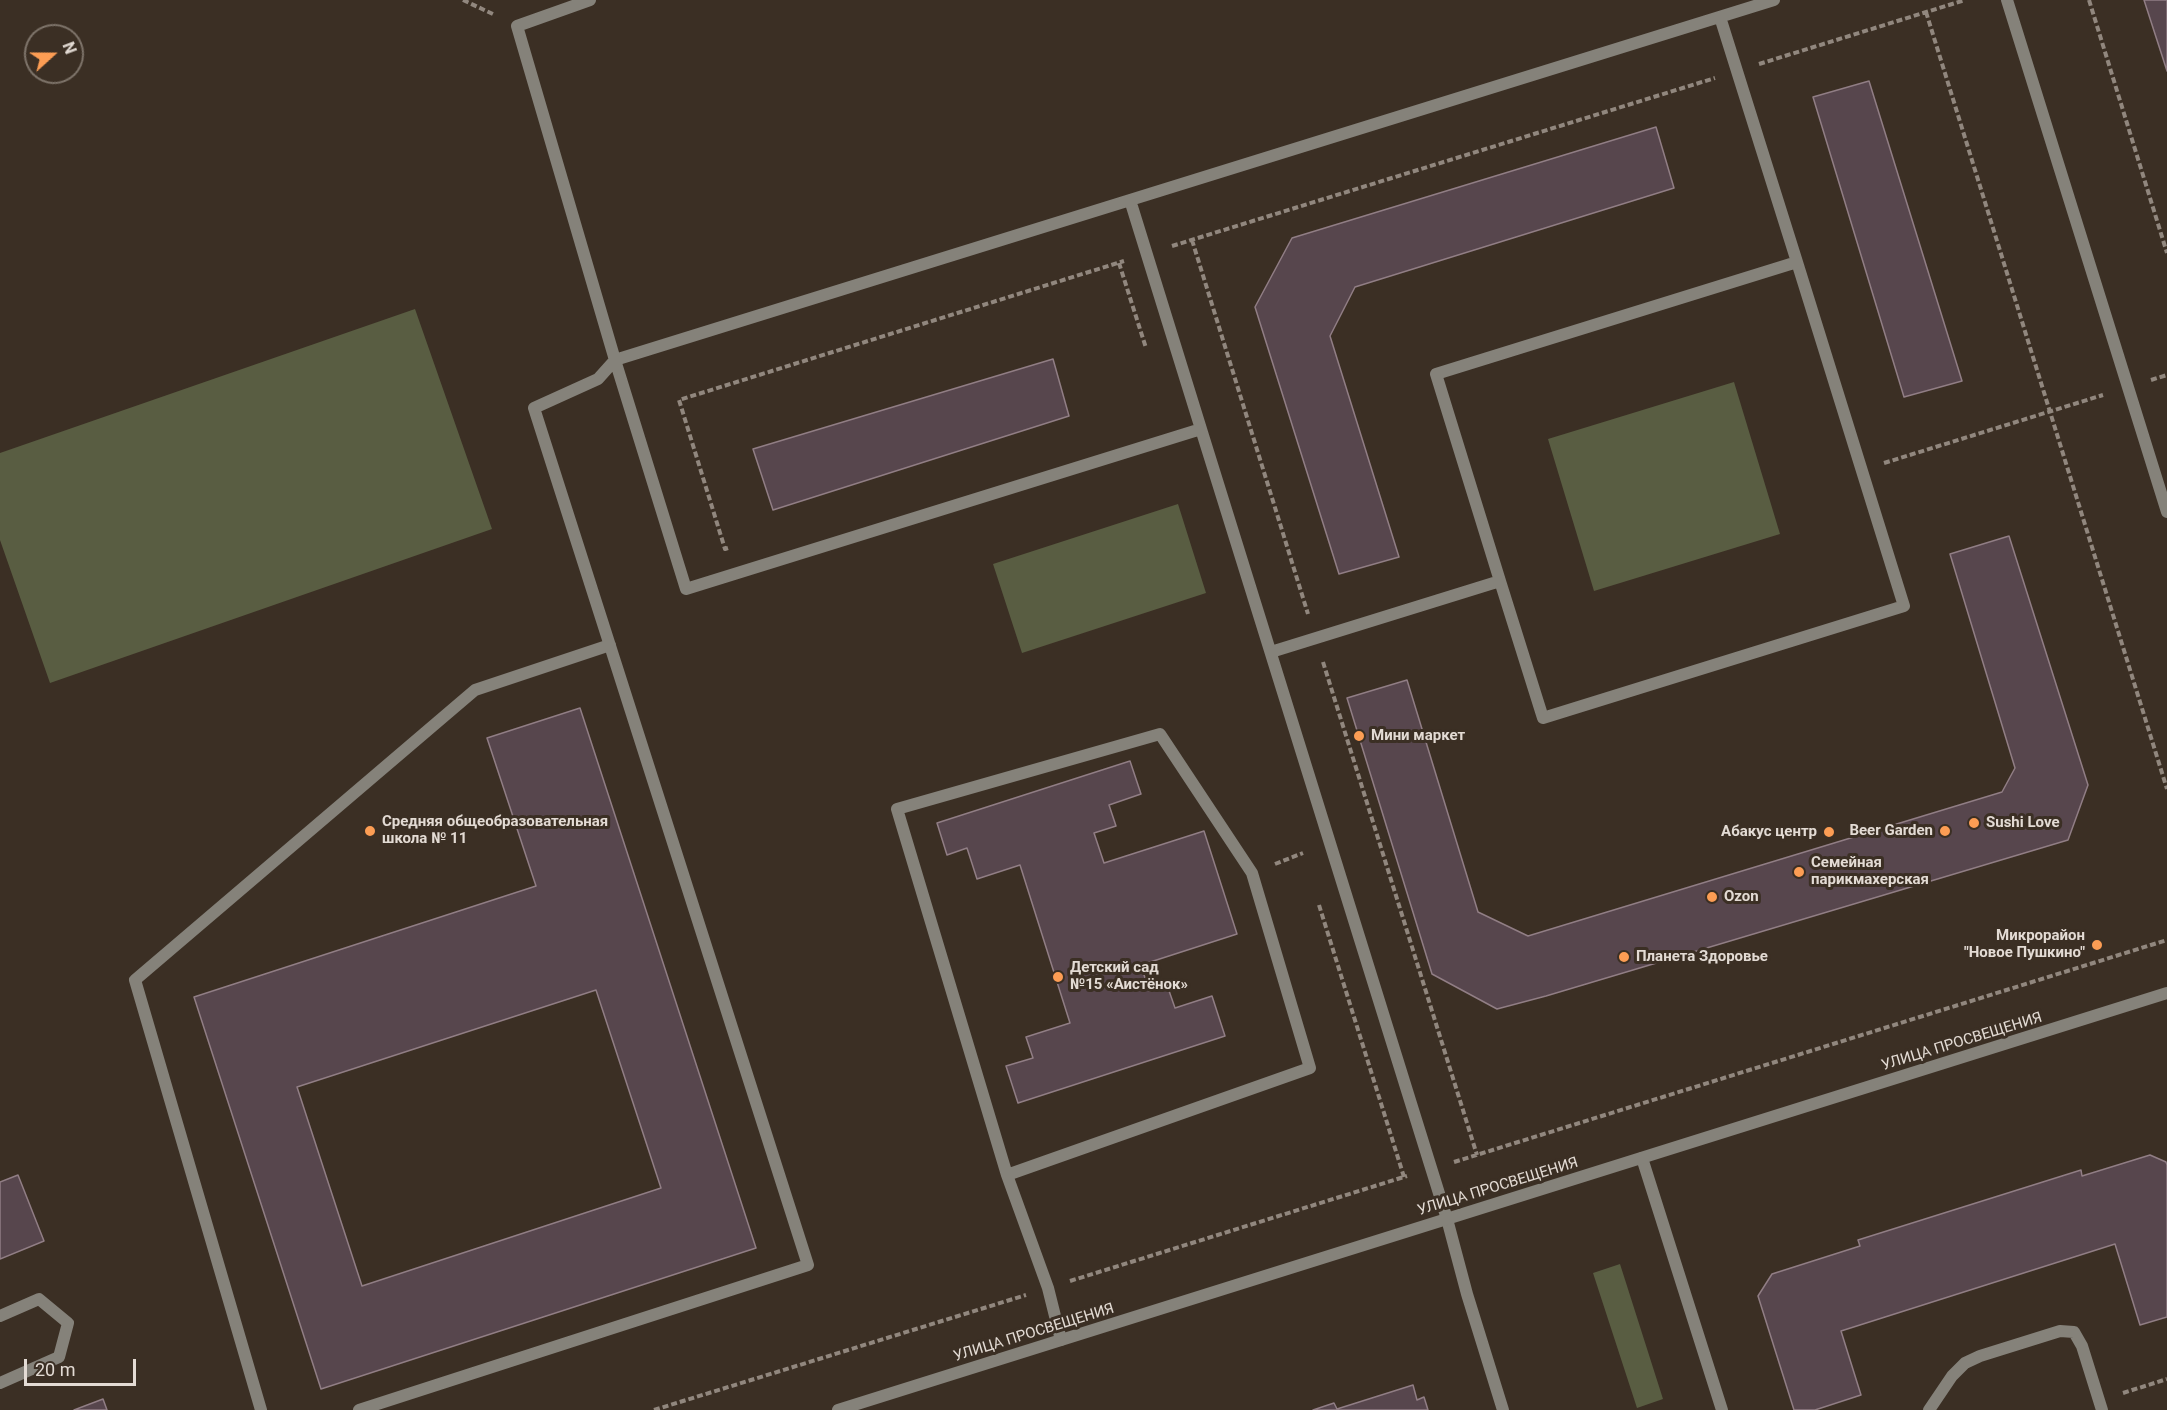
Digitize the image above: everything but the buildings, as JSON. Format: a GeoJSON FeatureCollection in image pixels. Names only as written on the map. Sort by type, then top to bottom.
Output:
{"type":"FeatureCollection","features":[{"type":"Feature","properties":{"kind":"street"},"geometry":{"type":"LineString","coordinates":[[590,0],[517,26],[615,360],[686,589],[1202,429]]}},
{"type":"Feature","properties":{"kind":"street"},"geometry":{"type":"LineString","coordinates":[[359,1410],[808,1265],[534,408],[598,379],[615,360],[1774,0]]}},
{"type":"Feature","properties":{"kind":"street"},"geometry":{"type":"LineString","coordinates":[[2007,0],[2167,512]]}},
{"type":"Feature","properties":{"kind":"street"},"geometry":{"type":"LineString","coordinates":[[1720,17],[1797,262],[1862,470],[1904,606],[1543,718],[1436,374],[1797,262]]}},
{"type":"Feature","properties":{"kind":"street"},"geometry":{"type":"LineString","coordinates":[[1130,200],[1447,1219],[1467,1294],[1503,1410]]}},
{"type":"Feature","properties":{"kind":"street"},"geometry":{"type":"LineString","coordinates":[[1271,652],[1500,581]]}},
{"type":"Feature","properties":{"kind":"street"},"geometry":{"type":"LineString","coordinates":[[261,1410],[135,980],[475,690],[610,645]]}},
{"type":"Feature","properties":{"kind":"street"},"geometry":{"type":"LineString","coordinates":[[1008,1174],[1310,1068],[1252,873],[1160,734],[897,809],[1008,1174],[1048,1288],[1061,1340]]}},
{"type":"Feature","properties":{"kind":"street","name":"УЛИЦА ПРОСВЕЩЕНИЯ"},"geometry":{"type":"LineString","coordinates":[[838,1410],[2167,993]]}},
{"type":"Feature","properties":{"kind":"street"},"geometry":{"type":"LineString","coordinates":[[1642,1158],[1722,1410]]}},
{"type":"Feature","properties":{"kind":"street"},"geometry":{"type":"LineString","coordinates":[[0,1316],[39,1299],[68,1323],[59,1357],[0,1383]]}},
{"type":"Feature","properties":{"kind":"street"},"geometry":{"type":"LineString","coordinates":[[1929,1410],[1952,1376],[1965,1363],[1980,1356],[2060,1331],[2073,1332],[2082,1346],[2101,1405]]}},
{"type":"Feature","properties":{"kind":"path"},"geometry":{"type":"LineString","coordinates":[[463,0],[517,26]]}},
{"type":"Feature","properties":{"kind":"path"},"geometry":{"type":"LineString","coordinates":[[2089,0],[2167,253]]}},
{"type":"Feature","properties":{"kind":"path"},"geometry":{"type":"LineString","coordinates":[[1926,12],[2167,789]]}},
{"type":"Feature","properties":{"kind":"path"},"geometry":{"type":"LineString","coordinates":[[1192,240],[1477,1155]]}},
{"type":"Feature","properties":{"kind":"path"},"geometry":{"type":"LineString","coordinates":[[1119,262],[1149,358]]}},
{"type":"Feature","properties":{"kind":"path"},"geometry":{"type":"LineString","coordinates":[[1862,470],[2167,375]]}},
{"type":"Feature","properties":{"kind":"path"},"geometry":{"type":"LineString","coordinates":[[1303,853],[1307,864]]}},
{"type":"Feature","properties":{"kind":"path"},"geometry":{"type":"LineString","coordinates":[[1317,897],[1404,1177]]}},
{"type":"Feature","properties":{"kind":"path"},"geometry":{"type":"LineString","coordinates":[[2101,1405],[2167,1379]]}},
{"type":"Feature","properties":{"kind":"green space"},"geometry":{"type":"Polygon","coordinates":[[[415,309],[492,529],[50,683],[0,540],[0,453],[415,309]]]}},
{"type":"Feature","properties":{"kind":"green space"},"geometry":{"type":"Polygon","coordinates":[[[1734,382],[1780,534],[1594,591],[1548,439],[1734,382]]]}},
{"type":"Feature","properties":{"kind":"green space"},"geometry":{"type":"Polygon","coordinates":[[[1178,504],[1206,593],[1022,653],[993,564],[1178,504]]]}},
{"type":"Feature","properties":{"kind":"green space"},"geometry":{"type":"Polygon","coordinates":[[[1620,1264],[1663,1399],[1637,1408],[1593,1273],[1620,1264]]]}},
{"type":"Feature","properties":{"kind":"place","name":"Мини маркет"},"geometry":{"type":"Point","coordinates":[1359,736]}},
{"type":"Feature","properties":{"kind":"place","name":"Sushi Love"},"geometry":{"type":"Point","coordinates":[1974,823]}},
{"type":"Feature","properties":{"kind":"place","name":"Средняя общеобразовательная школа № 11"},"geometry":{"type":"Point","coordinates":[370,831]}},
{"type":"Feature","properties":{"kind":"place","name":"Beer Garden"},"geometry":{"type":"Point","coordinates":[1945,831]}},
{"type":"Feature","properties":{"kind":"place","name":"Абакус центр"},"geometry":{"type":"Point","coordinates":[1829,832]}},
{"type":"Feature","properties":{"kind":"place","name":"Семейная парикмахерская"},"geometry":{"type":"Point","coordinates":[1799,872]}},
{"type":"Feature","properties":{"kind":"place","name":"Ozon"},"geometry":{"type":"Point","coordinates":[1712,897]}},
{"type":"Feature","properties":{"kind":"place","name":"Микрорайон \"Новое Пушкино\""},"geometry":{"type":"Point","coordinates":[2097,945]}},
{"type":"Feature","properties":{"kind":"place","name":"Планета Здоровье"},"geometry":{"type":"Point","coordinates":[1624,957]}},
{"type":"Feature","properties":{"kind":"place","name":"Детский сад №15 «Аистёнок»"},"geometry":{"type":"Point","coordinates":[1058,977]}}]}
